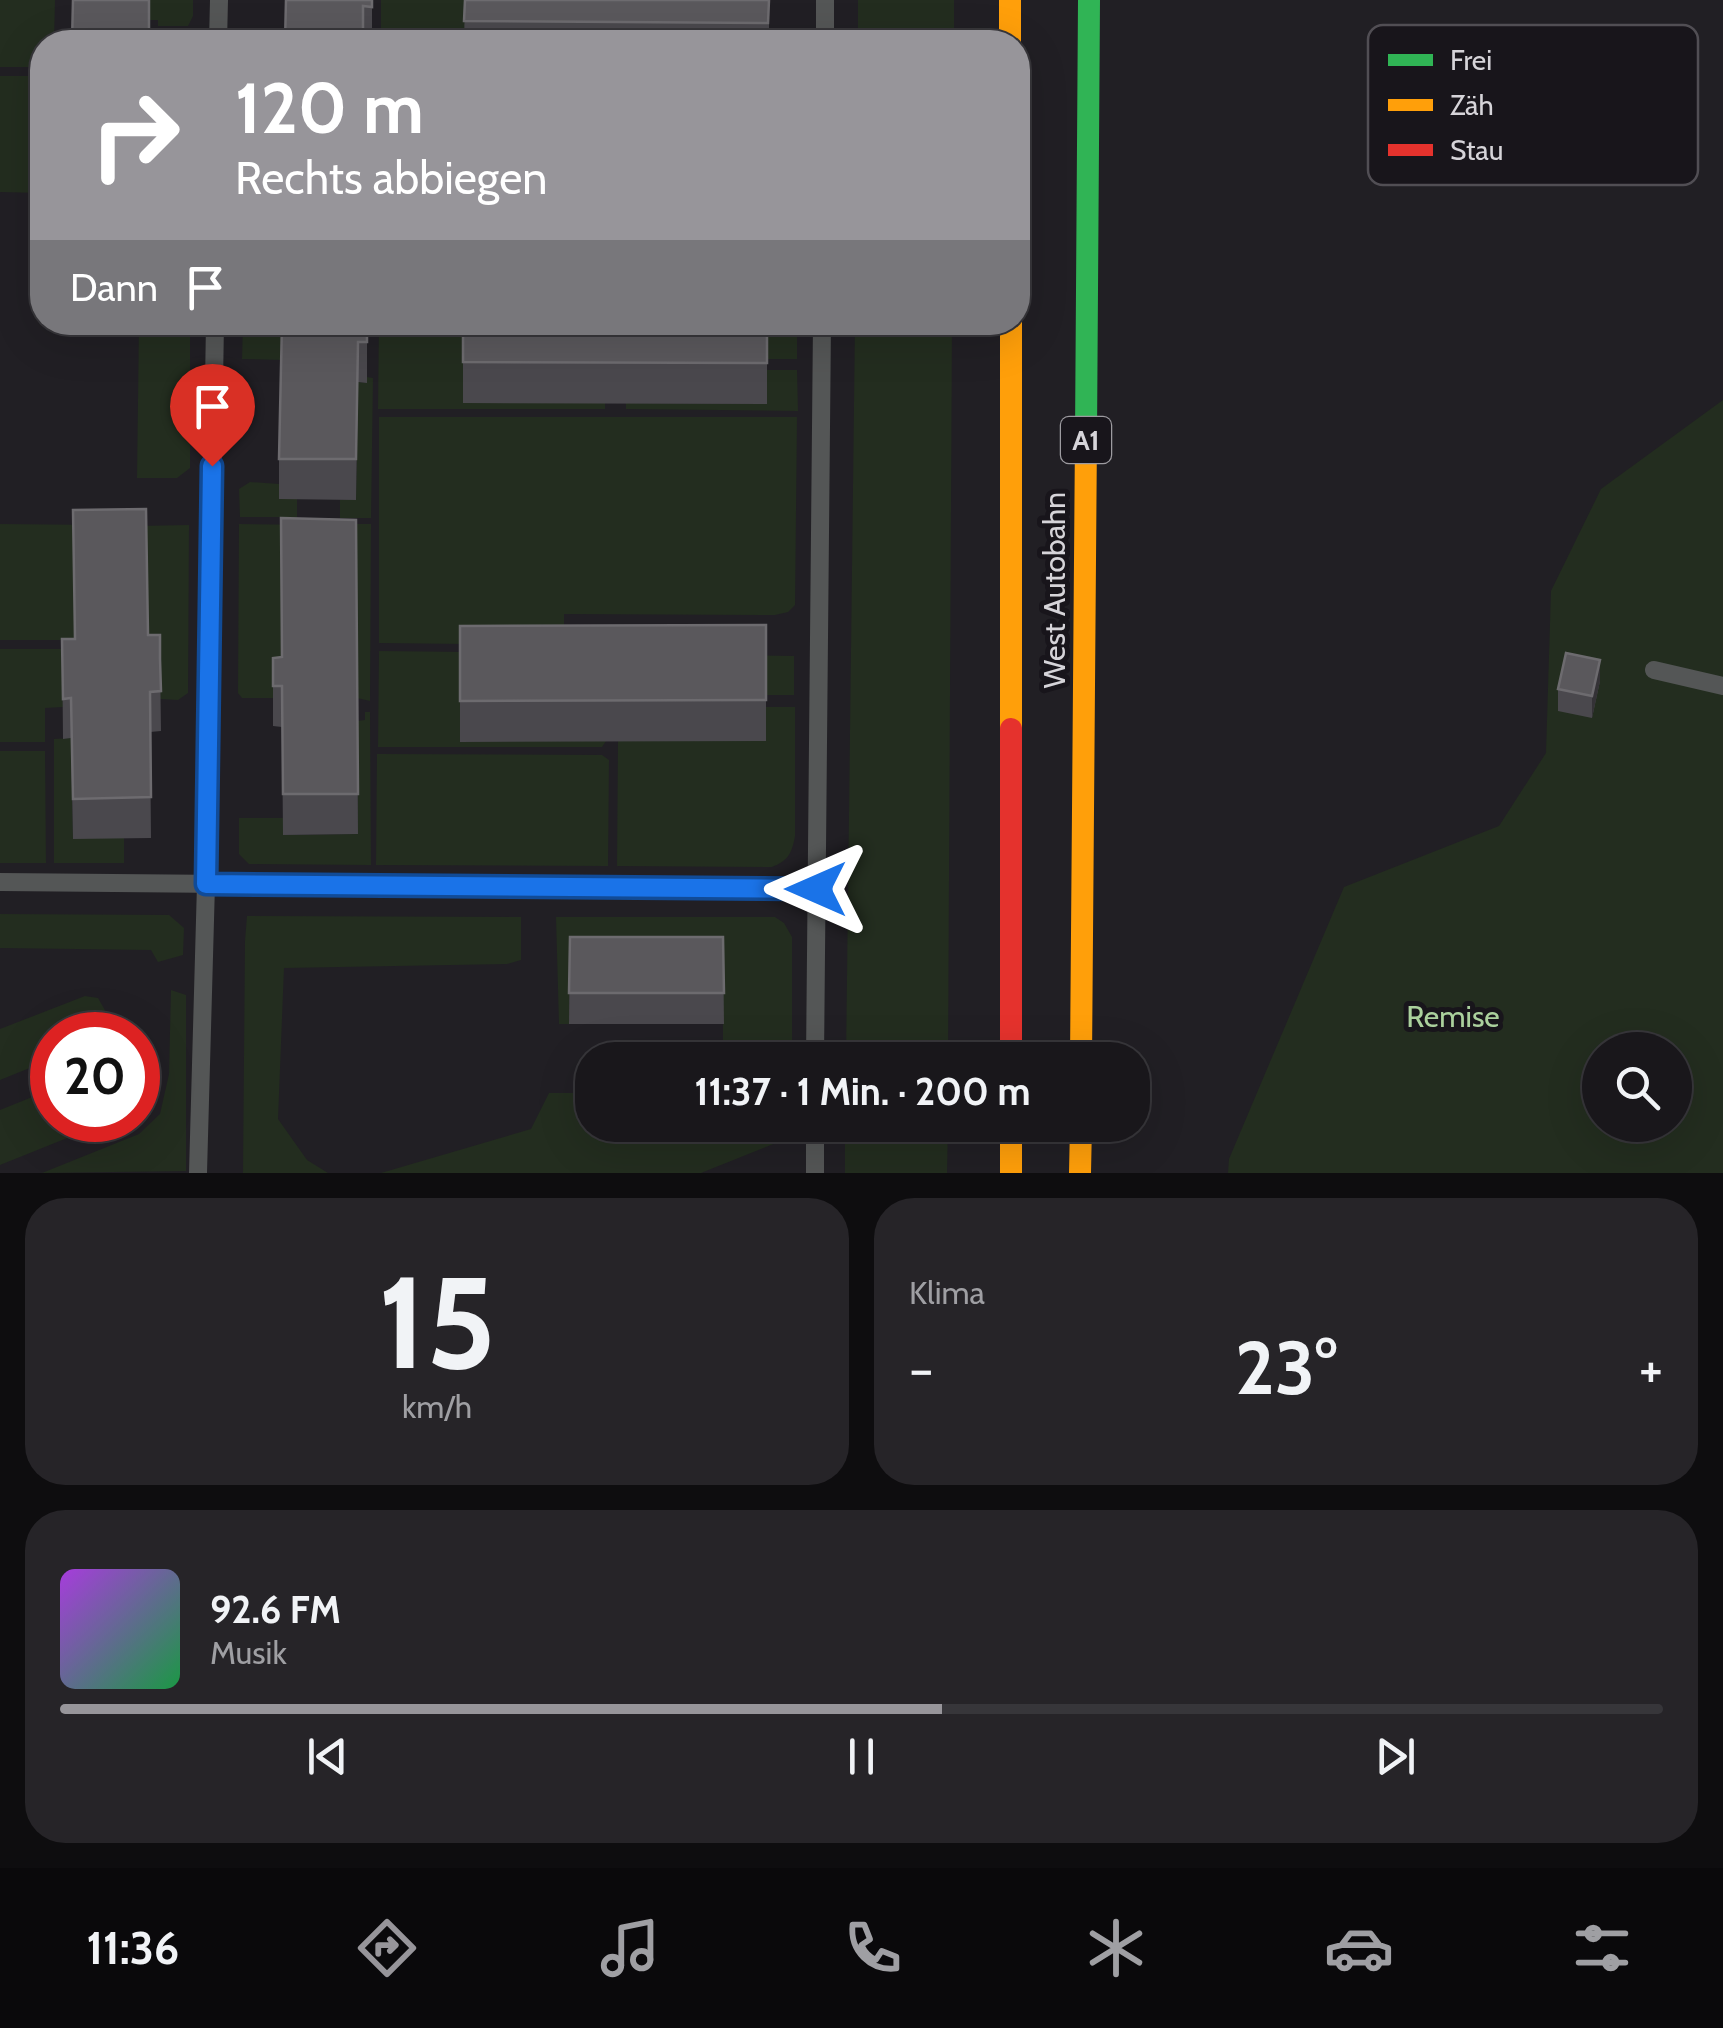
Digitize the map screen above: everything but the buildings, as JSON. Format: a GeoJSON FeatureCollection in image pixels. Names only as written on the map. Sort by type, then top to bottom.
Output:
{"type":"FeatureCollection","features":[{"type":"Feature","properties":{"kind":"highway"},"geometry":{"type":"LineString","coordinates":[[1010,0],[1010,30]]}},
{"type":"Feature","properties":{"kind":"highway","name":"West Autobahn"},"geometry":{"type":"LineString","coordinates":[[1081,1042],[1089,0]]}},
{"type":"Feature","properties":{"kind":"highway","name":"West Autobahn"},"geometry":{"type":"LineString","coordinates":[[1011,335],[1012,1042]]}},
{"type":"Feature","properties":{"kind":"highway"},"geometry":{"type":"LineString","coordinates":[[1010,1173],[1011,1142]]}},
{"type":"Feature","properties":{"kind":"highway"},"geometry":{"type":"LineString","coordinates":[[1080,1142],[1080,1173]]}},
{"type":"Feature","properties":{"kind":"lane"},"geometry":{"type":"LineString","coordinates":[[218,30],[219,0]]}},
{"type":"Feature","properties":{"kind":"lane"},"geometry":{"type":"LineString","coordinates":[[825,0],[825,30]]}},
{"type":"Feature","properties":{"kind":"lane"},"geometry":{"type":"LineString","coordinates":[[198,1173],[214,335]]}},
{"type":"Feature","properties":{"kind":"lane"},"geometry":{"type":"LineString","coordinates":[[815,1042],[822,335]]}},
{"type":"Feature","properties":{"kind":"lane"},"geometry":{"type":"LineString","coordinates":[[1654,670],[1723,686]]}},
{"type":"Feature","properties":{"kind":"lane"},"geometry":{"type":"LineString","coordinates":[[0,882],[816,889]]}},
{"type":"Feature","properties":{"kind":"lane"},"geometry":{"type":"LineString","coordinates":[[814,1173],[815,1142]]}},
{"type":"Feature","properties":{"kind":"green space"},"geometry":{"type":"Polygon","coordinates":[[[0,0],[55,0],[54,30],[30,30],[30,67],[0,67],[0,0]]]}},
{"type":"Feature","properties":{"kind":"green space"},"geometry":{"type":"Polygon","coordinates":[[[147,0],[193,0],[193,16],[188,26],[158,26],[158,20],[147,20],[147,0]]]}},
{"type":"Feature","properties":{"kind":"green space"},"geometry":{"type":"Polygon","coordinates":[[[381,0],[465,0],[465,30],[381,30],[381,0]]]}},
{"type":"Feature","properties":{"kind":"green space"},"geometry":{"type":"Polygon","coordinates":[[[858,0],[954,0],[954,30],[858,30],[858,0]]]}},
{"type":"Feature","properties":{"kind":"green space"},"geometry":{"type":"Polygon","coordinates":[[[0,76],[30,76],[30,193],[0,192],[0,76]]]}},
{"type":"Feature","properties":{"kind":"green space"},"geometry":{"type":"Polygon","coordinates":[[[139,335],[190,335],[190,468],[177,478],[137,478],[139,335]]]}},
{"type":"Feature","properties":{"kind":"green space"},"geometry":{"type":"Polygon","coordinates":[[[243,335],[283,335],[282,360],[242,359],[243,335]]]}},
{"type":"Feature","properties":{"kind":"green space"},"geometry":{"type":"Polygon","coordinates":[[[379,335],[574,335],[605,403],[605,409],[378,409],[379,335]]]}},
{"type":"Feature","properties":{"kind":"green space"},"geometry":{"type":"Polygon","coordinates":[[[735,335],[797,335],[797,359],[767,359],[735,335]]]}},
{"type":"Feature","properties":{"kind":"green space"},"geometry":{"type":"Polygon","coordinates":[[[855,335],[952,335],[948,1042],[846,1042],[855,335]]]}},
{"type":"Feature","properties":{"kind":"green space"},"geometry":{"type":"Polygon","coordinates":[[[767,370],[797,370],[798,411],[626,409],[626,403],[766,404],[767,370]]]}},
{"type":"Feature","properties":{"kind":"green space"},"geometry":{"type":"Polygon","coordinates":[[[367,377],[373,378],[371,518],[340,518],[340,500],[356,499],[358,382],[366,383],[367,377]]]}},
{"type":"Feature","properties":{"kind":"green space","name":"Remise"},"geometry":{"type":"Polygon","coordinates":[[[1723,400],[1723,1173],[1228,1173],[1229,1159],[1344,887],[1499,826],[1546,753],[1551,591],[1601,489],[1723,400]]]}},
{"type":"Feature","properties":{"kind":"green space"},"geometry":{"type":"Polygon","coordinates":[[[379,417],[797,417],[795,605],[788,612],[775,615],[564,614],[564,645],[379,643],[379,417]]]}},
{"type":"Feature","properties":{"kind":"green space"},"geometry":{"type":"Polygon","coordinates":[[[250,482],[280,484],[297,499],[297,517],[240,517],[239,489],[250,482]]]}},
{"type":"Feature","properties":{"kind":"green space"},"geometry":{"type":"Polygon","coordinates":[[[0,524],[103,525],[75,640],[0,640],[0,524]]]}},
{"type":"Feature","properties":{"kind":"green space"},"geometry":{"type":"Polygon","coordinates":[[[239,524],[315,525],[281,558],[282,698],[242,698],[238,693],[239,524]]]}},
{"type":"Feature","properties":{"kind":"green space"},"geometry":{"type":"Polygon","coordinates":[[[328,524],[371,524],[370,701],[357,698],[328,524]]]}},
{"type":"Feature","properties":{"kind":"green space"},"geometry":{"type":"Polygon","coordinates":[[[189,525],[188,693],[178,700],[160,699],[148,675],[137,526],[189,525]]]}},
{"type":"Feature","properties":{"kind":"green space"},"geometry":{"type":"Polygon","coordinates":[[[0,649],[75,649],[62,680],[63,707],[45,708],[45,742],[0,742],[0,649]]]}},
{"type":"Feature","properties":{"kind":"green space"},"geometry":{"type":"Polygon","coordinates":[[[379,651],[563,653],[606,741],[602,747],[378,747],[379,651]]]}},
{"type":"Feature","properties":{"kind":"green space"},"geometry":{"type":"Polygon","coordinates":[[[727,655],[794,656],[794,695],[766,695],[727,655]]]}},
{"type":"Feature","properties":{"kind":"green space"},"geometry":{"type":"Polygon","coordinates":[[[766,707],[795,707],[795,836],[786,859],[772,867],[617,866],[618,741],[766,741],[766,707]]]}},
{"type":"Feature","properties":{"kind":"green space"},"geometry":{"type":"Polygon","coordinates":[[[365,712],[370,712],[371,865],[249,864],[239,854],[239,818],[283,818],[283,835],[358,834],[357,721],[365,720],[365,712]]]}},
{"type":"Feature","properties":{"kind":"green space"},"geometry":{"type":"Polygon","coordinates":[[[71,738],[73,838],[124,838],[124,863],[54,863],[54,739],[71,738]]]}},
{"type":"Feature","properties":{"kind":"green space"},"geometry":{"type":"Polygon","coordinates":[[[0,751],[45,751],[46,863],[0,863],[0,751]]]}},
{"type":"Feature","properties":{"kind":"green space"},"geometry":{"type":"Polygon","coordinates":[[[377,754],[602,755],[609,760],[608,866],[376,865],[377,754]]]}},
{"type":"Feature","properties":{"kind":"green space"},"geometry":{"type":"Polygon","coordinates":[[[0,914],[169,915],[184,928],[183,955],[158,962],[151,950],[0,948],[0,914]]]}},
{"type":"Feature","properties":{"kind":"green space"},"geometry":{"type":"Polygon","coordinates":[[[247,916],[521,917],[521,960],[507,964],[284,968],[278,1119],[307,1160],[328,1173],[243,1173],[247,916]]]}},
{"type":"Feature","properties":{"kind":"green space"},"geometry":{"type":"Polygon","coordinates":[[[556,917],[775,917],[792,937],[792,1042],[723,1042],[723,969],[570,969],[569,1024],[559,1024],[556,917]]]}},
{"type":"Feature","properties":{"kind":"green space"},"geometry":{"type":"Polygon","coordinates":[[[171,990],[186,995],[186,1171],[42,1173],[119,1142],[160,1142],[160,1114],[169,1074],[171,990]]]}},
{"type":"Feature","properties":{"kind":"green space"},"geometry":{"type":"Polygon","coordinates":[[[85,996],[98,998],[106,1012],[44,1012],[85,996]]]}},
{"type":"Feature","properties":{"kind":"green space"},"geometry":{"type":"Polygon","coordinates":[[[30,1017],[30,1068],[0,1080],[0,1029],[30,1017]]]}},
{"type":"Feature","properties":{"kind":"green space"},"geometry":{"type":"Polygon","coordinates":[[[549,1093],[575,1093],[575,1142],[778,1142],[701,1173],[381,1173],[531,1129],[549,1093]]]}},
{"type":"Feature","properties":{"kind":"green space"},"geometry":{"type":"Polygon","coordinates":[[[30,1098],[30,1142],[57,1142],[0,1165],[0,1110],[30,1098]]]}},
{"type":"Feature","properties":{"kind":"green space"},"geometry":{"type":"Polygon","coordinates":[[[845,1142],[948,1142],[947,1173],[845,1173],[845,1142]]]}},
{"type":"Feature","properties":{"kind":"traffic: fast"},"geometry":{"type":"LineString","coordinates":[[1086,435],[1089,0]]}},
{"type":"Feature","properties":{"kind":"traffic: slow"},"geometry":{"type":"LineString","coordinates":[[1010,0],[1010,30]]}},
{"type":"Feature","properties":{"kind":"traffic: slow"},"geometry":{"type":"LineString","coordinates":[[1011,335],[1011,729]]}},
{"type":"Feature","properties":{"kind":"traffic: slow"},"geometry":{"type":"LineString","coordinates":[[1081,1042],[1086,435]]}},
{"type":"Feature","properties":{"kind":"traffic: slow"},"geometry":{"type":"LineString","coordinates":[[1011,1142],[1011,1173]]}},
{"type":"Feature","properties":{"kind":"traffic: slow"},"geometry":{"type":"LineString","coordinates":[[1080,1173],[1081,1142]]}},
{"type":"Feature","properties":{"kind":"traffic: jam"},"geometry":{"type":"LineString","coordinates":[[1011,729],[1011,1042]]}},
{"type":"Feature","properties":{"kind":"route"},"geometry":{"type":"LineString","coordinates":[[212,466],[206,884],[816,889]]}}]}
